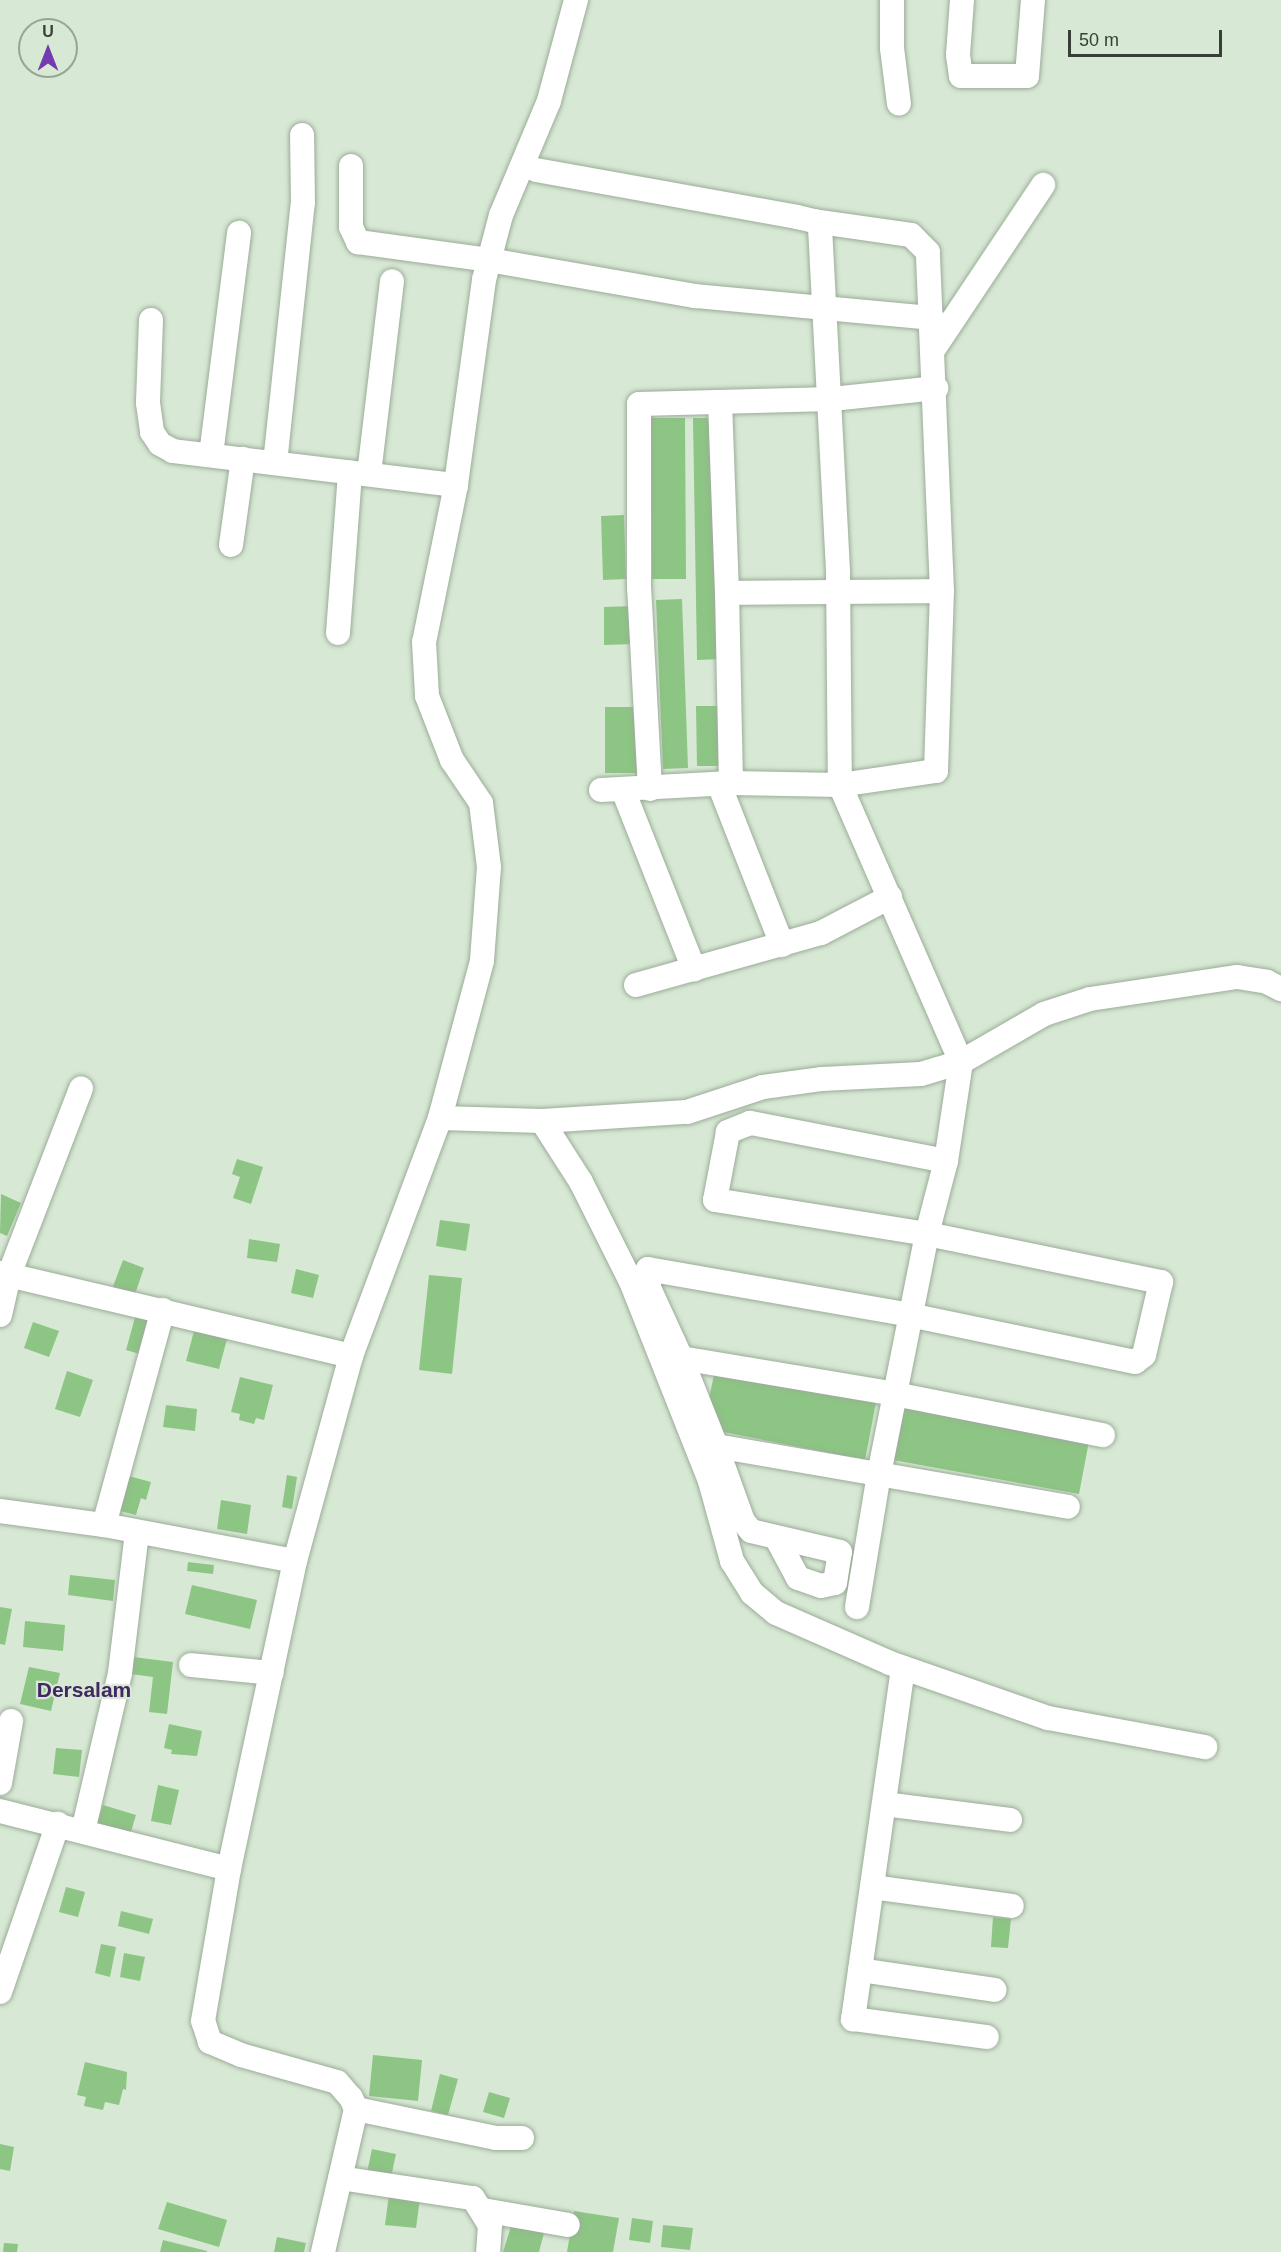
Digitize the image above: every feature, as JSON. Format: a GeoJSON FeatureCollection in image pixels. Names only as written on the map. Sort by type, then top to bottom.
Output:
{"type":"FeatureCollection","features":[{"type":"Feature","properties":{"kind":"street"},"geometry":{"type":"LineString","coordinates":[[522,2138],[496,2138],[356,2109],[337,2082],[241,2055],[210,2042],[203,2021],[229,1869],[295,1561],[351,1356],[440,1118],[482,961],[489,867],[481,803],[452,760],[427,696],[424,642],[456,484],[501,215],[549,101],[576,0]]}},
{"type":"Feature","properties":{"kind":"street"},"geometry":{"type":"LineString","coordinates":[[892,0],[892,58],[899,104]]}},
{"type":"Feature","properties":{"kind":"street"},"geometry":{"type":"LineString","coordinates":[[962,0],[958,55],[961,76],[1027,76],[1033,0]]}},
{"type":"Feature","properties":{"kind":"street"},"geometry":{"type":"LineString","coordinates":[[275,463],[303,203],[302,135]]}},
{"type":"Feature","properties":{"kind":"street"},"geometry":{"type":"LineString","coordinates":[[351,166],[351,227],[358,242],[495,261],[695,296],[932,318]]}},
{"type":"Feature","properties":{"kind":"street"},"geometry":{"type":"LineString","coordinates":[[536,170],[813,221],[911,235],[922,242],[928,252],[936,388],[942,591],[936,771],[840,785],[725,784],[612,790],[694,969]]}},
{"type":"Feature","properties":{"kind":"street"},"geometry":{"type":"LineString","coordinates":[[934,347],[1043,185]]}},
{"type":"Feature","properties":{"kind":"street"},"geometry":{"type":"LineString","coordinates":[[813,221],[820,227],[823,309],[832,399],[839,594],[840,785],[962,1062],[946,1161],[927,1234],[879,1474],[857,1607]]}},
{"type":"Feature","properties":{"kind":"street"},"geometry":{"type":"LineString","coordinates":[[211,454],[238,233]]}},
{"type":"Feature","properties":{"kind":"street"},"geometry":{"type":"LineString","coordinates":[[338,633],[359,473],[392,281]]}},
{"type":"Feature","properties":{"kind":"street"},"geometry":{"type":"LineString","coordinates":[[151,320],[148,403],[152,432],[160,444],[173,451],[456,484]]}},
{"type":"Feature","properties":{"kind":"street"},"geometry":{"type":"LineString","coordinates":[[650,789],[639,588],[639,404],[832,399],[936,388]]}},
{"type":"Feature","properties":{"kind":"street"},"geometry":{"type":"LineString","coordinates":[[720,402],[727,593],[725,784],[782,945]]}},
{"type":"Feature","properties":{"kind":"street"},"geometry":{"type":"LineString","coordinates":[[231,545],[243,459]]}},
{"type":"Feature","properties":{"kind":"street"},"geometry":{"type":"LineString","coordinates":[[727,593],[839,594],[942,591]]}},
{"type":"Feature","properties":{"kind":"street"},"geometry":{"type":"LineString","coordinates":[[636,986],[821,933],[890,897]]}},
{"type":"Feature","properties":{"kind":"street"},"geometry":{"type":"LineString","coordinates":[[440,1118],[542,1121],[687,1112],[763,1087],[822,1079],[921,1074],[962,1062],[1044,1014],[1090,999],[1236,977],[1267,982],[1281,989]]}},
{"type":"Feature","properties":{"kind":"street"},"geometry":{"type":"LineString","coordinates":[[0,1315],[5,1274],[81,1088]]}},
{"type":"Feature","properties":{"kind":"street"},"geometry":{"type":"LineString","coordinates":[[542,1121],[581,1182],[632,1284],[710,1481],[732,1561],[752,1593],[776,1612],[903,1668],[1048,1718],[1205,1747]]}},
{"type":"Feature","properties":{"kind":"street"},"geometry":{"type":"LineString","coordinates":[[777,1539],[752,1531],[743,1521],[681,1359],[649,1288],[648,1269],[911,1315],[1135,1362],[1144,1355],[1161,1282],[927,1234],[715,1200],[728,1132],[750,1123],[946,1161]]}},
{"type":"Feature","properties":{"kind":"street"},"geometry":{"type":"LineString","coordinates":[[5,1274],[351,1356]]}},
{"type":"Feature","properties":{"kind":"street"},"geometry":{"type":"LineString","coordinates":[[104,1525],[163,1310]]}},
{"type":"Feature","properties":{"kind":"street"},"geometry":{"type":"LineString","coordinates":[[681,1359],[895,1394],[1102,1435]]}},
{"type":"Feature","properties":{"kind":"street"},"geometry":{"type":"LineString","coordinates":[[716,1446],[1068,1507]]}},
{"type":"Feature","properties":{"kind":"street"},"geometry":{"type":"LineString","coordinates":[[0,1511],[104,1525],[295,1561]]}},
{"type":"Feature","properties":{"kind":"street"},"geometry":{"type":"LineString","coordinates":[[83,1831],[120,1673],[137,1532]]}},
{"type":"Feature","properties":{"kind":"street"},"geometry":{"type":"LineString","coordinates":[[191,1665],[272,1673]]}},
{"type":"Feature","properties":{"kind":"street"},"geometry":{"type":"LineString","coordinates":[[903,1668],[853,2019],[987,2037]]}},
{"type":"Feature","properties":{"kind":"street"},"geometry":{"type":"LineString","coordinates":[[0,1783],[11,1721]]}},
{"type":"Feature","properties":{"kind":"street"},"geometry":{"type":"LineString","coordinates":[[884,1803],[1010,1820]]}},
{"type":"Feature","properties":{"kind":"street"},"geometry":{"type":"LineString","coordinates":[[0,1811],[229,1869]]}},
{"type":"Feature","properties":{"kind":"street"},"geometry":{"type":"LineString","coordinates":[[0,1992],[58,1824]]}},
{"type":"Feature","properties":{"kind":"street"},"geometry":{"type":"LineString","coordinates":[[872,1887],[1012,1906]]}},
{"type":"Feature","properties":{"kind":"street"},"geometry":{"type":"LineString","coordinates":[[860,1970],[994,1990]]}},
{"type":"Feature","properties":{"kind":"street"},"geometry":{"type":"LineString","coordinates":[[323,2252],[356,2109]]}},
{"type":"Feature","properties":{"kind":"street"},"geometry":{"type":"LineString","coordinates":[[340,2178],[467,2196],[483,2210],[490,2225],[488,2252]]}},
{"type":"Feature","properties":{"kind":"street"},"geometry":{"type":"LineString","coordinates":[[483,2210],[568,2225]]}},
{"type":"Feature","properties":{"kind":"building"},"geometry":{"type":"Polygon","coordinates":[[[651,418],[685,418],[686,579],[652,579],[651,418]]]}},
{"type":"Feature","properties":{"kind":"building"},"geometry":{"type":"Polygon","coordinates":[[[693,418],[719,418],[722,659],[697,660],[693,418]]]}},
{"type":"Feature","properties":{"kind":"building"},"geometry":{"type":"Polygon","coordinates":[[[624,515],[626,579],[603,580],[601,516],[624,515]]]}},
{"type":"Feature","properties":{"kind":"building"},"geometry":{"type":"Polygon","coordinates":[[[682,599],[688,768],[663,769],[656,600],[682,599]]]}},
{"type":"Feature","properties":{"kind":"building"},"geometry":{"type":"Polygon","coordinates":[[[633,606],[634,644],[604,645],[604,607],[633,606]]]}},
{"type":"Feature","properties":{"kind":"building"},"geometry":{"type":"Polygon","coordinates":[[[696,706],[724,706],[725,766],[697,766],[696,706]]]}},
{"type":"Feature","properties":{"kind":"building"},"geometry":{"type":"Polygon","coordinates":[[[605,707],[638,707],[638,773],[605,773],[605,707]]]}},
{"type":"Feature","properties":{"kind":"building"},"geometry":{"type":"Polygon","coordinates":[[[237,1159],[263,1167],[251,1204],[233,1198],[240,1177],[232,1174],[237,1159]]]}},
{"type":"Feature","properties":{"kind":"building"},"geometry":{"type":"Polygon","coordinates":[[[1,1194],[21,1203],[7,1236],[0,1233],[1,1194]]]}},
{"type":"Feature","properties":{"kind":"building"},"geometry":{"type":"Polygon","coordinates":[[[440,1220],[470,1224],[466,1251],[436,1246],[440,1220]]]}},
{"type":"Feature","properties":{"kind":"building"},"geometry":{"type":"Polygon","coordinates":[[[249,1239],[280,1244],[277,1262],[247,1258],[249,1239]]]}},
{"type":"Feature","properties":{"kind":"building"},"geometry":{"type":"Polygon","coordinates":[[[123,1260],[144,1268],[134,1297],[112,1289],[123,1260]]]}},
{"type":"Feature","properties":{"kind":"building"},"geometry":{"type":"Polygon","coordinates":[[[296,1269],[319,1275],[313,1298],[291,1293],[296,1269]]]}},
{"type":"Feature","properties":{"kind":"building"},"geometry":{"type":"Polygon","coordinates":[[[429,1275],[462,1278],[452,1374],[419,1370],[429,1275]]]}},
{"type":"Feature","properties":{"kind":"building"},"geometry":{"type":"Polygon","coordinates":[[[136,1314],[152,1318],[143,1355],[126,1350],[136,1314]]]}},
{"type":"Feature","properties":{"kind":"building"},"geometry":{"type":"Polygon","coordinates":[[[33,1322],[59,1331],[49,1357],[24,1348],[33,1322]]]}},
{"type":"Feature","properties":{"kind":"building"},"geometry":{"type":"Polygon","coordinates":[[[194,1331],[227,1339],[219,1369],[186,1361],[194,1331]]]}},
{"type":"Feature","properties":{"kind":"building"},"geometry":{"type":"Polygon","coordinates":[[[716,1365],[877,1397],[865,1460],[703,1428],[716,1365]]]}},
{"type":"Feature","properties":{"kind":"building"},"geometry":{"type":"Polygon","coordinates":[[[67,1371],[93,1380],[80,1417],[55,1409],[67,1371]]]}},
{"type":"Feature","properties":{"kind":"building"},"geometry":{"type":"Polygon","coordinates":[[[240,1377],[273,1385],[264,1420],[256,1418],[254,1424],[239,1420],[240,1414],[231,1412],[240,1377]]]}},
{"type":"Feature","properties":{"kind":"building"},"geometry":{"type":"Polygon","coordinates":[[[166,1405],[197,1409],[195,1431],[163,1427],[166,1405]]]}},
{"type":"Feature","properties":{"kind":"building"},"geometry":{"type":"Polygon","coordinates":[[[903,1407],[1089,1441],[1079,1494],[893,1460],[903,1407]]]}},
{"type":"Feature","properties":{"kind":"building"},"geometry":{"type":"Polygon","coordinates":[[[125,1475],[151,1482],[146,1500],[141,1498],[136,1515],[116,1510],[125,1475]]]}},
{"type":"Feature","properties":{"kind":"building"},"geometry":{"type":"Polygon","coordinates":[[[287,1475],[297,1477],[292,1509],[282,1507],[287,1475]]]}},
{"type":"Feature","properties":{"kind":"building"},"geometry":{"type":"Polygon","coordinates":[[[221,1500],[251,1505],[247,1534],[217,1529],[221,1500]]]}},
{"type":"Feature","properties":{"kind":"building"},"geometry":{"type":"Polygon","coordinates":[[[188,1562],[214,1565],[213,1574],[187,1571],[188,1562]]]}},
{"type":"Feature","properties":{"kind":"building"},"geometry":{"type":"Polygon","coordinates":[[[70,1575],[115,1580],[113,1601],[68,1595],[70,1575]]]}},
{"type":"Feature","properties":{"kind":"building"},"geometry":{"type":"Polygon","coordinates":[[[192,1585],[257,1600],[250,1629],[185,1614],[192,1585]]]}},
{"type":"Feature","properties":{"kind":"building"},"geometry":{"type":"Polygon","coordinates":[[[0,1607],[12,1609],[5,1645],[0,1644],[0,1607]]]}},
{"type":"Feature","properties":{"kind":"building"},"geometry":{"type":"Polygon","coordinates":[[[25,1621],[65,1625],[63,1651],[23,1647],[25,1621]]]}},
{"type":"Feature","properties":{"kind":"building"},"geometry":{"type":"Polygon","coordinates":[[[133,1657],[173,1662],[167,1714],[149,1712],[153,1677],[131,1674],[133,1657]]]}},
{"type":"Feature","properties":{"kind":"building"},"geometry":{"type":"Polygon","coordinates":[[[29,1667],[60,1673],[51,1711],[20,1704],[29,1667]]]}},
{"type":"Feature","properties":{"kind":"building"},"geometry":{"type":"Polygon","coordinates":[[[169,1724],[202,1731],[197,1756],[171,1754],[172,1750],[164,1748],[169,1724]]]}},
{"type":"Feature","properties":{"kind":"building"},"geometry":{"type":"Polygon","coordinates":[[[56,1748],[82,1750],[79,1777],[53,1774],[56,1748]]]}},
{"type":"Feature","properties":{"kind":"building"},"geometry":{"type":"Polygon","coordinates":[[[158,1785],[179,1790],[171,1825],[151,1821],[158,1785]]]}},
{"type":"Feature","properties":{"kind":"building"},"geometry":{"type":"Polygon","coordinates":[[[103,1805],[136,1815],[130,1835],[97,1825],[103,1805]]]}},
{"type":"Feature","properties":{"kind":"building"},"geometry":{"type":"Polygon","coordinates":[[[66,1887],[85,1892],[78,1917],[59,1912],[66,1887]]]}},
{"type":"Feature","properties":{"kind":"building"},"geometry":{"type":"Polygon","coordinates":[[[121,1911],[153,1919],[149,1934],[118,1926],[121,1911]]]}},
{"type":"Feature","properties":{"kind":"building"},"geometry":{"type":"Polygon","coordinates":[[[993,1917],[1011,1919],[1008,1948],[991,1947],[993,1917]]]}},
{"type":"Feature","properties":{"kind":"building"},"geometry":{"type":"Polygon","coordinates":[[[101,1944],[116,1947],[110,1977],[95,1973],[101,1944]]]}},
{"type":"Feature","properties":{"kind":"building"},"geometry":{"type":"Polygon","coordinates":[[[124,1953],[145,1957],[140,1981],[120,1977],[124,1953]]]}},
{"type":"Feature","properties":{"kind":"building"},"geometry":{"type":"Polygon","coordinates":[[[373,2055],[422,2060],[418,2101],[369,2096],[373,2055]]]}},
{"type":"Feature","properties":{"kind":"building"},"geometry":{"type":"Polygon","coordinates":[[[85,2062],[127,2072],[126,2090],[123,2089],[119,2105],[105,2102],[103,2110],[84,2106],[86,2097],[77,2095],[85,2062]]]}},
{"type":"Feature","properties":{"kind":"building"},"geometry":{"type":"Polygon","coordinates":[[[440,2074],[458,2079],[448,2115],[431,2111],[440,2074]]]}},
{"type":"Feature","properties":{"kind":"building"},"geometry":{"type":"Polygon","coordinates":[[[489,2092],[510,2098],[504,2118],[483,2112],[489,2092]]]}},
{"type":"Feature","properties":{"kind":"building"},"geometry":{"type":"Polygon","coordinates":[[[0,2144],[14,2147],[10,2171],[0,2169],[0,2144]]]}},
{"type":"Feature","properties":{"kind":"building"},"geometry":{"type":"Polygon","coordinates":[[[372,2149],[396,2154],[390,2182],[366,2177],[372,2149]]]}},
{"type":"Feature","properties":{"kind":"building"},"geometry":{"type":"Polygon","coordinates":[[[389,2194],[420,2198],[416,2228],[385,2225],[389,2194]]]}},
{"type":"Feature","properties":{"kind":"building"},"geometry":{"type":"Polygon","coordinates":[[[167,2202],[227,2220],[219,2247],[158,2229],[167,2202]]]}},
{"type":"Feature","properties":{"kind":"building"},"geometry":{"type":"Polygon","coordinates":[[[574,2211],[619,2218],[613,2252],[567,2252],[574,2211]]]}},
{"type":"Feature","properties":{"kind":"building"},"geometry":{"type":"Polygon","coordinates":[[[632,2218],[653,2221],[650,2243],[629,2240],[632,2218]]]}},
{"type":"Feature","properties":{"kind":"building"},"geometry":{"type":"Polygon","coordinates":[[[513,2220],[545,2229],[539,2252],[503,2252],[513,2220]]]}},
{"type":"Feature","properties":{"kind":"building"},"geometry":{"type":"Polygon","coordinates":[[[663,2225],[693,2228],[690,2250],[661,2247],[663,2225]]]}},
{"type":"Feature","properties":{"kind":"building"},"geometry":{"type":"Polygon","coordinates":[[[277,2237],[306,2243],[304,2252],[274,2252],[277,2237]]]}},
{"type":"Feature","properties":{"kind":"building"},"geometry":{"type":"Polygon","coordinates":[[[163,2240],[207,2251],[207,2252],[160,2252],[163,2240]]]}},
{"type":"Feature","properties":{"kind":"building"},"geometry":{"type":"Polygon","coordinates":[[[4,2243],[18,2244],[17,2252],[3,2252],[4,2243]]]}},
{"type":"Feature","properties":{"kind":"district","name":"Dersalam"},"geometry":{"type":"Point","coordinates":[84,1690]}}]}
